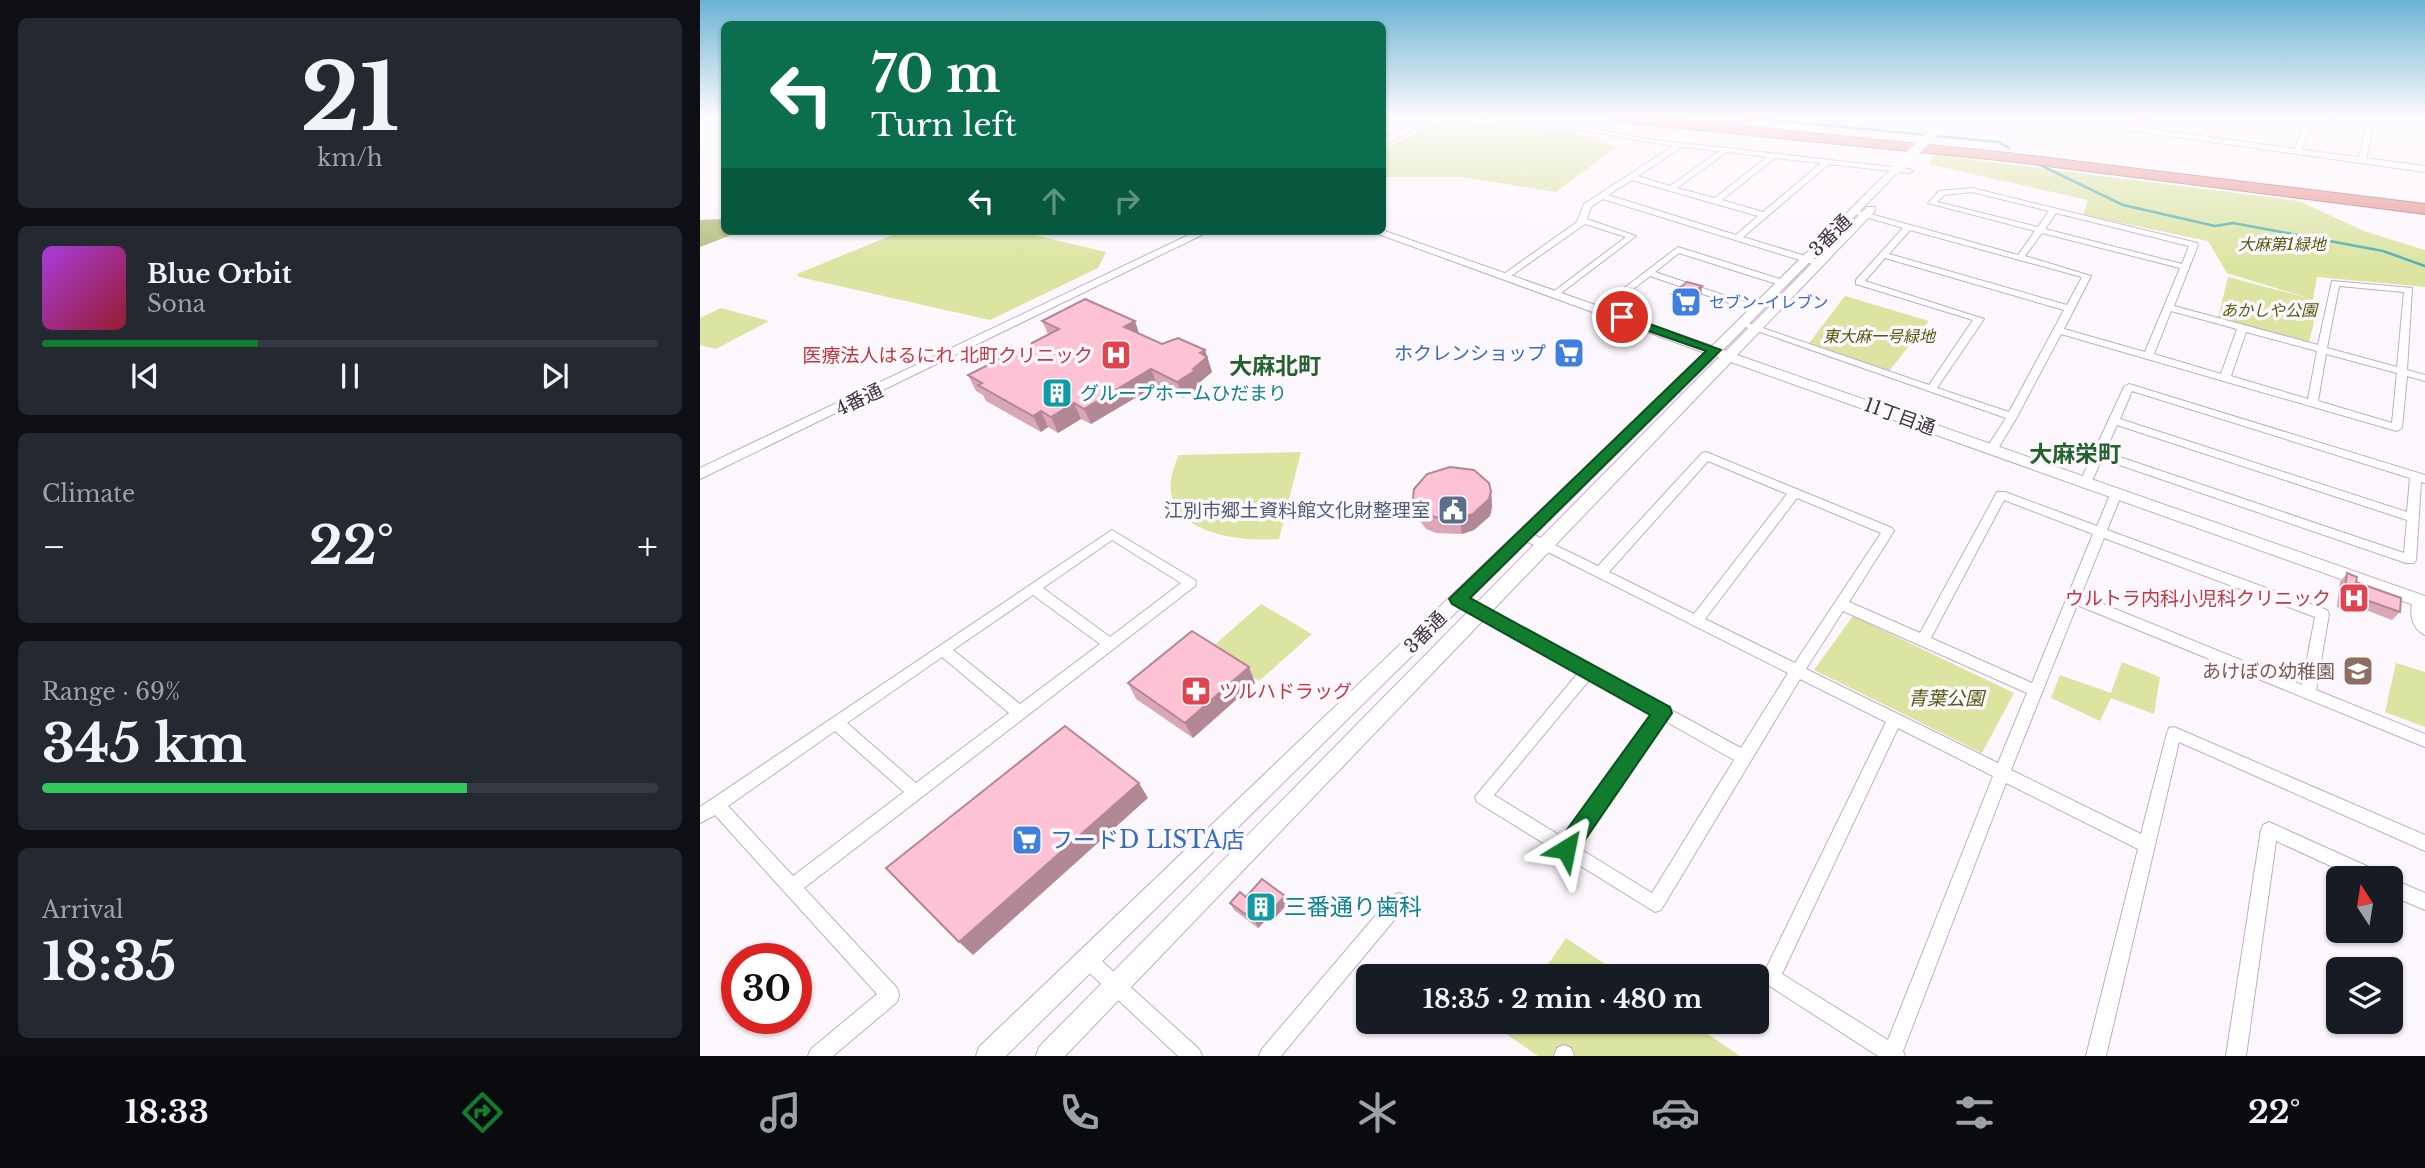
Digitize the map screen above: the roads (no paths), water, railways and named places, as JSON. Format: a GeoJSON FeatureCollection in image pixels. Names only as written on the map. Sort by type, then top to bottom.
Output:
{"type":"FeatureCollection","features":[{"type":"Feature","properties":{"kind":"highway"},"geometry":{"type":"LineString","coordinates":[[2082,166],[2425,209]]}},
{"type":"Feature","properties":{"kind":"highway"},"geometry":{"type":"LineString","coordinates":[[2136,166],[2425,202]]}},
{"type":"Feature","properties":{"kind":"street"},"geometry":{"type":"LineString","coordinates":[[1504,276],[1582,220],[1587,206],[1648,166]]}},
{"type":"Feature","properties":{"kind":"street"},"geometry":{"type":"LineString","coordinates":[[1672,188],[1703,166]]}},
{"type":"Feature","properties":{"kind":"street"},"geometry":{"type":"LineString","coordinates":[[1716,201],[1760,166]]}},
{"type":"Feature","properties":{"kind":"street"},"geometry":{"type":"LineString","coordinates":[[1737,237],[1822,166]]}},
{"type":"Feature","properties":{"kind":"street"},"geometry":{"type":"LineString","coordinates":[[1869,166],[1909,171]]}},
{"type":"Feature","properties":{"kind":"street","name":"3番通"},"geometry":{"type":"LineString","coordinates":[[988,1056],[1524,535],[1722,353],[1755,328],[1819,263],[1899,166]]}},
{"type":"Feature","properties":{"kind":"street","name":"3番通"},"geometry":{"type":"LineString","coordinates":[[1048,1056],[1544,545],[1722,353],[1741,324],[1807,259],[1913,166]]}},
{"type":"Feature","properties":{"kind":"street"},"geometry":{"type":"LineString","coordinates":[[2406,166],[2425,169]]}},
{"type":"Feature","properties":{"kind":"street"},"geometry":{"type":"LineString","coordinates":[[1632,177],[1764,215]]}},
{"type":"Feature","properties":{"kind":"street"},"geometry":{"type":"LineString","coordinates":[[2148,356],[2185,268],[2194,245],[1972,190],[1942,193],[1932,203],[2185,268]]}},
{"type":"Feature","properties":{"kind":"street"},"geometry":{"type":"LineString","coordinates":[[1602,196],[1819,263]]}},
{"type":"Feature","properties":{"kind":"street"},"geometry":{"type":"LineString","coordinates":[[2020,258],[2053,210]]}},
{"type":"Feature","properties":{"kind":"street"},"geometry":{"type":"LineString","coordinates":[[1859,214],[2087,276],[2012,417],[1992,449]]}},
{"type":"Feature","properties":{"kind":"street"},"geometry":{"type":"LineString","coordinates":[[1556,294],[1632,236],[1582,220]]}},
{"type":"Feature","properties":{"kind":"street"},"geometry":{"type":"LineString","coordinates":[[1908,227],[1859,282],[1979,318],[1931,389]]}},
{"type":"Feature","properties":{"kind":"street","name":"4番通"},"geometry":{"type":"LineString","coordinates":[[700,474],[1197,235]]}},
{"type":"Feature","properties":{"kind":"street","name":"11丁目通"},"geometry":{"type":"LineString","coordinates":[[1386,235],[2422,602]]}},
{"type":"Feature","properties":{"kind":"street"},"geometry":{"type":"LineString","coordinates":[[1601,310],[1678,250],[1783,283]]}},
{"type":"Feature","properties":{"kind":"street"},"geometry":{"type":"LineString","coordinates":[[1883,256],[2069,309]]}},
{"type":"Feature","properties":{"kind":"street"},"geometry":{"type":"LineString","coordinates":[[1648,273],[1756,309]]}},
{"type":"Feature","properties":{"kind":"street"},"geometry":{"type":"LineString","coordinates":[[2058,330],[2397,428],[2409,290],[2335,283],[2312,403]]}},
{"type":"Feature","properties":{"kind":"street"},"geometry":{"type":"LineString","coordinates":[[2168,307],[2425,378]]}},
{"type":"Feature","properties":{"kind":"street"},"geometry":{"type":"LineString","coordinates":[[1741,324],[2012,417]]}},
{"type":"Feature","properties":{"kind":"street"},"geometry":{"type":"LineString","coordinates":[[2225,378],[2243,327]]}},
{"type":"Feature","properties":{"kind":"street"},"geometry":{"type":"LineString","coordinates":[[2086,482],[2129,387],[2421,478],[2413,518],[2410,560],[2099,454]]}},
{"type":"Feature","properties":{"kind":"street"},"geometry":{"type":"LineString","coordinates":[[2113,420],[2413,518]]}},
{"type":"Feature","properties":{"kind":"street"},"geometry":{"type":"LineString","coordinates":[[1588,671],[1483,797],[1655,904],[1743,757],[1888,531],[1706,456],[1600,573]]}},
{"type":"Feature","properties":{"kind":"street"},"geometry":{"type":"LineString","coordinates":[[1696,621],[1794,493]]}},
{"type":"Feature","properties":{"kind":"street"},"geometry":{"type":"LineString","coordinates":[[1895,720],[1771,977],[1893,1055],[2002,773],[2116,493]]}},
{"type":"Feature","properties":{"kind":"street"},"geometry":{"type":"LineString","coordinates":[[1923,640],[2001,495],[2322,614],[2308,694]]}},
{"type":"Feature","properties":{"kind":"street"},"geometry":{"type":"LineString","coordinates":[[700,816],[1112,534],[1190,583],[792,887]]}},
{"type":"Feature","properties":{"kind":"street"},"geometry":{"type":"LineString","coordinates":[[1524,535],[2145,844]]}},
{"type":"Feature","properties":{"kind":"street"},"geometry":{"type":"LineString","coordinates":[[1033,588],[1111,644]]}},
{"type":"Feature","properties":{"kind":"street"},"geometry":{"type":"LineString","coordinates":[[2074,598],[2425,741]]}},
{"type":"Feature","properties":{"kind":"street"},"geometry":{"type":"LineString","coordinates":[[1458,599],[1743,757]]}},
{"type":"Feature","properties":{"kind":"street"},"geometry":{"type":"LineString","coordinates":[[2422,602],[2418,620],[2425,630]]}},
{"type":"Feature","properties":{"kind":"street"},"geometry":{"type":"LineString","coordinates":[[1841,604],[2036,691]]}},
{"type":"Feature","properties":{"kind":"street"},"geometry":{"type":"LineString","coordinates":[[943,650],[1020,713]]}},
{"type":"Feature","properties":{"kind":"street"},"geometry":{"type":"LineString","coordinates":[[1566,849],[1663,713]]}},
{"type":"Feature","properties":{"kind":"street"},"geometry":{"type":"LineString","coordinates":[[836,723],[916,792]]}},
{"type":"Feature","properties":{"kind":"street"},"geometry":{"type":"LineString","coordinates":[[2096,1056],[2145,844],[2174,733],[2425,843]]}},
{"type":"Feature","properties":{"kind":"street"},"geometry":{"type":"LineString","coordinates":[[717,805],[890,995],[818,1056]]}},
{"type":"Feature","properties":{"kind":"street"},"geometry":{"type":"LineString","coordinates":[[2236,1056],[2269,830],[2348,866]]}},
{"type":"Feature","properties":{"kind":"street"},"geometry":{"type":"LineString","coordinates":[[2403,892],[2425,902]]}},
{"type":"Feature","properties":{"kind":"street"},"geometry":{"type":"LineString","coordinates":[[1274,1054],[1399,901]]}},
{"type":"Feature","properties":{"kind":"street"},"geometry":{"type":"LineString","coordinates":[[1087,960],[1192,1056]]}},
{"type":"Feature","properties":{"kind":"waterway"},"geometry":{"type":"LineString","coordinates":[[2043,166],[2123,205],[2215,226],[2233,223],[2383,251],[2425,266]]}},
{"type":"Feature","properties":{"kind":"place","name":"セブン-イレブン"},"geometry":{"type":"Point","coordinates":[1686,302]}},
{"type":"Feature","properties":{"kind":"place","name":"ホクレンショップ"},"geometry":{"type":"Point","coordinates":[1569,353]}},
{"type":"Feature","properties":{"kind":"place","name":"医療法人はるにれ 北町クリニック"},"geometry":{"type":"Point","coordinates":[1116,355]}},
{"type":"Feature","properties":{"kind":"place","name":"グループホームひだまり"},"geometry":{"type":"Point","coordinates":[1057,393]}},
{"type":"Feature","properties":{"kind":"place","name":"江別市郷土資料館文化財整理室"},"geometry":{"type":"Point","coordinates":[1453,510]}},
{"type":"Feature","properties":{"kind":"place","name":"ウルトラ内科小児科クリニック"},"geometry":{"type":"Point","coordinates":[2354,598]}},
{"type":"Feature","properties":{"kind":"place","name":"あけぼの幼稚園"},"geometry":{"type":"Point","coordinates":[2358,671]}},
{"type":"Feature","properties":{"kind":"place","name":"ツルハドラッグ"},"geometry":{"type":"Point","coordinates":[1196,691]}},
{"type":"Feature","properties":{"kind":"place","name":"フードD LISTA店"},"geometry":{"type":"Point","coordinates":[1027,840]}},
{"type":"Feature","properties":{"kind":"place","name":"三番通り歯科"},"geometry":{"type":"Point","coordinates":[1261,907]}},
{"type":"Feature","properties":{"kind":"district","name":"大麻北町"},"geometry":{"type":"Point","coordinates":[1275,366]}},
{"type":"Feature","properties":{"kind":"district","name":"大麻栄町"},"geometry":{"type":"Point","coordinates":[2075,454]}},
{"type":"Feature","properties":{"kind":"park label","name":"大麻第1緑地"},"geometry":{"type":"Point","coordinates":[2282,244]}},
{"type":"Feature","properties":{"kind":"park label","name":"あかしや公園"},"geometry":{"type":"Point","coordinates":[2269,310]}},
{"type":"Feature","properties":{"kind":"park label","name":"東大麻一号緑地"},"geometry":{"type":"Point","coordinates":[1879,336]}},
{"type":"Feature","properties":{"kind":"park label","name":"青葉公園"},"geometry":{"type":"Point","coordinates":[1946,698]}}]}
